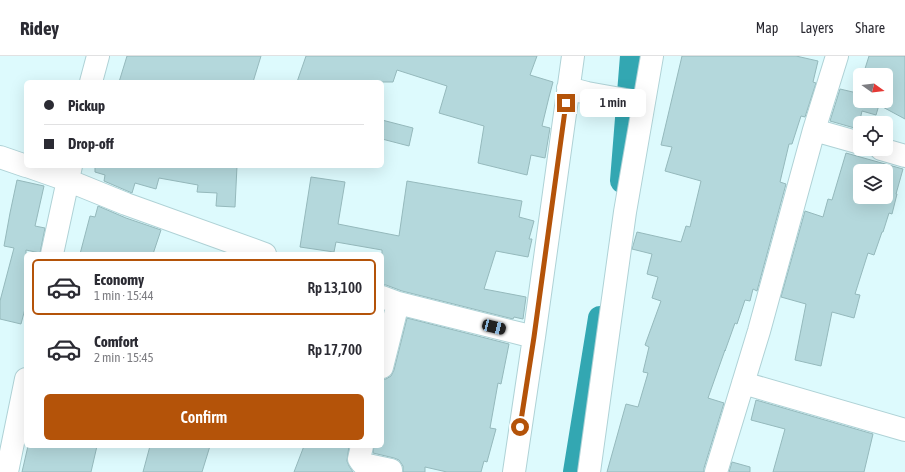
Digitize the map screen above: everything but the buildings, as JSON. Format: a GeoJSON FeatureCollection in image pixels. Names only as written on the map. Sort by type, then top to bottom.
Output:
{"type":"FeatureCollection","features":[{"type":"Feature","properties":{"kind":"street"},"geometry":{"type":"LineString","coordinates":[[92,80],[98,56]]}},
{"type":"Feature","properties":{"kind":"street"},"geometry":{"type":"LineString","coordinates":[[514,472],[534,337],[578,90],[574,56]]}},
{"type":"Feature","properties":{"kind":"street"},"geometry":{"type":"LineString","coordinates":[[589,472],[639,102],[652,56]]}},
{"type":"Feature","properties":{"kind":"street"},"geometry":{"type":"LineString","coordinates":[[716,472],[759,331],[814,130],[837,56]]}},
{"type":"Feature","properties":{"kind":"street"},"geometry":{"type":"LineString","coordinates":[[578,90],[639,102]]}},
{"type":"Feature","properties":{"kind":"street"},"geometry":{"type":"LineString","coordinates":[[814,130],[853,141]]}},
{"type":"Feature","properties":{"kind":"street"},"geometry":{"type":"LineString","coordinates":[[893,152],[905,156]]}},
{"type":"Feature","properties":{"kind":"street"},"geometry":{"type":"LineString","coordinates":[[0,157],[24,165]]}},
{"type":"Feature","properties":{"kind":"street"},"geometry":{"type":"LineString","coordinates":[[39,168],[69,173],[126,204],[259,252]]}},
{"type":"Feature","properties":{"kind":"street"},"geometry":{"type":"LineString","coordinates":[[52,252],[69,173]]}},
{"type":"Feature","properties":{"kind":"street"},"geometry":{"type":"LineString","coordinates":[[384,350],[390,300],[534,337]]}},
{"type":"Feature","properties":{"kind":"street"},"geometry":{"type":"LineString","coordinates":[[743,383],[905,430]]}},
{"type":"Feature","properties":{"kind":"street"},"geometry":{"type":"LineString","coordinates":[[7,472],[24,389]]}},
{"type":"Feature","properties":{"kind":"street"},"geometry":{"type":"LineString","coordinates":[[362,448],[359,459],[362,463],[391,470]]}},
{"type":"Feature","properties":{"kind":"waterway"},"geometry":{"type":"LineString","coordinates":[[622,181],[632,56]]}},
{"type":"Feature","properties":{"kind":"waterway"},"geometry":{"type":"LineString","coordinates":[[575,472],[600,318]]}},
{"type":"Feature","properties":{"kind":"route"},"geometry":{"type":"LineString","coordinates":[[520,427],[534,337],[566,103]]}}]}
